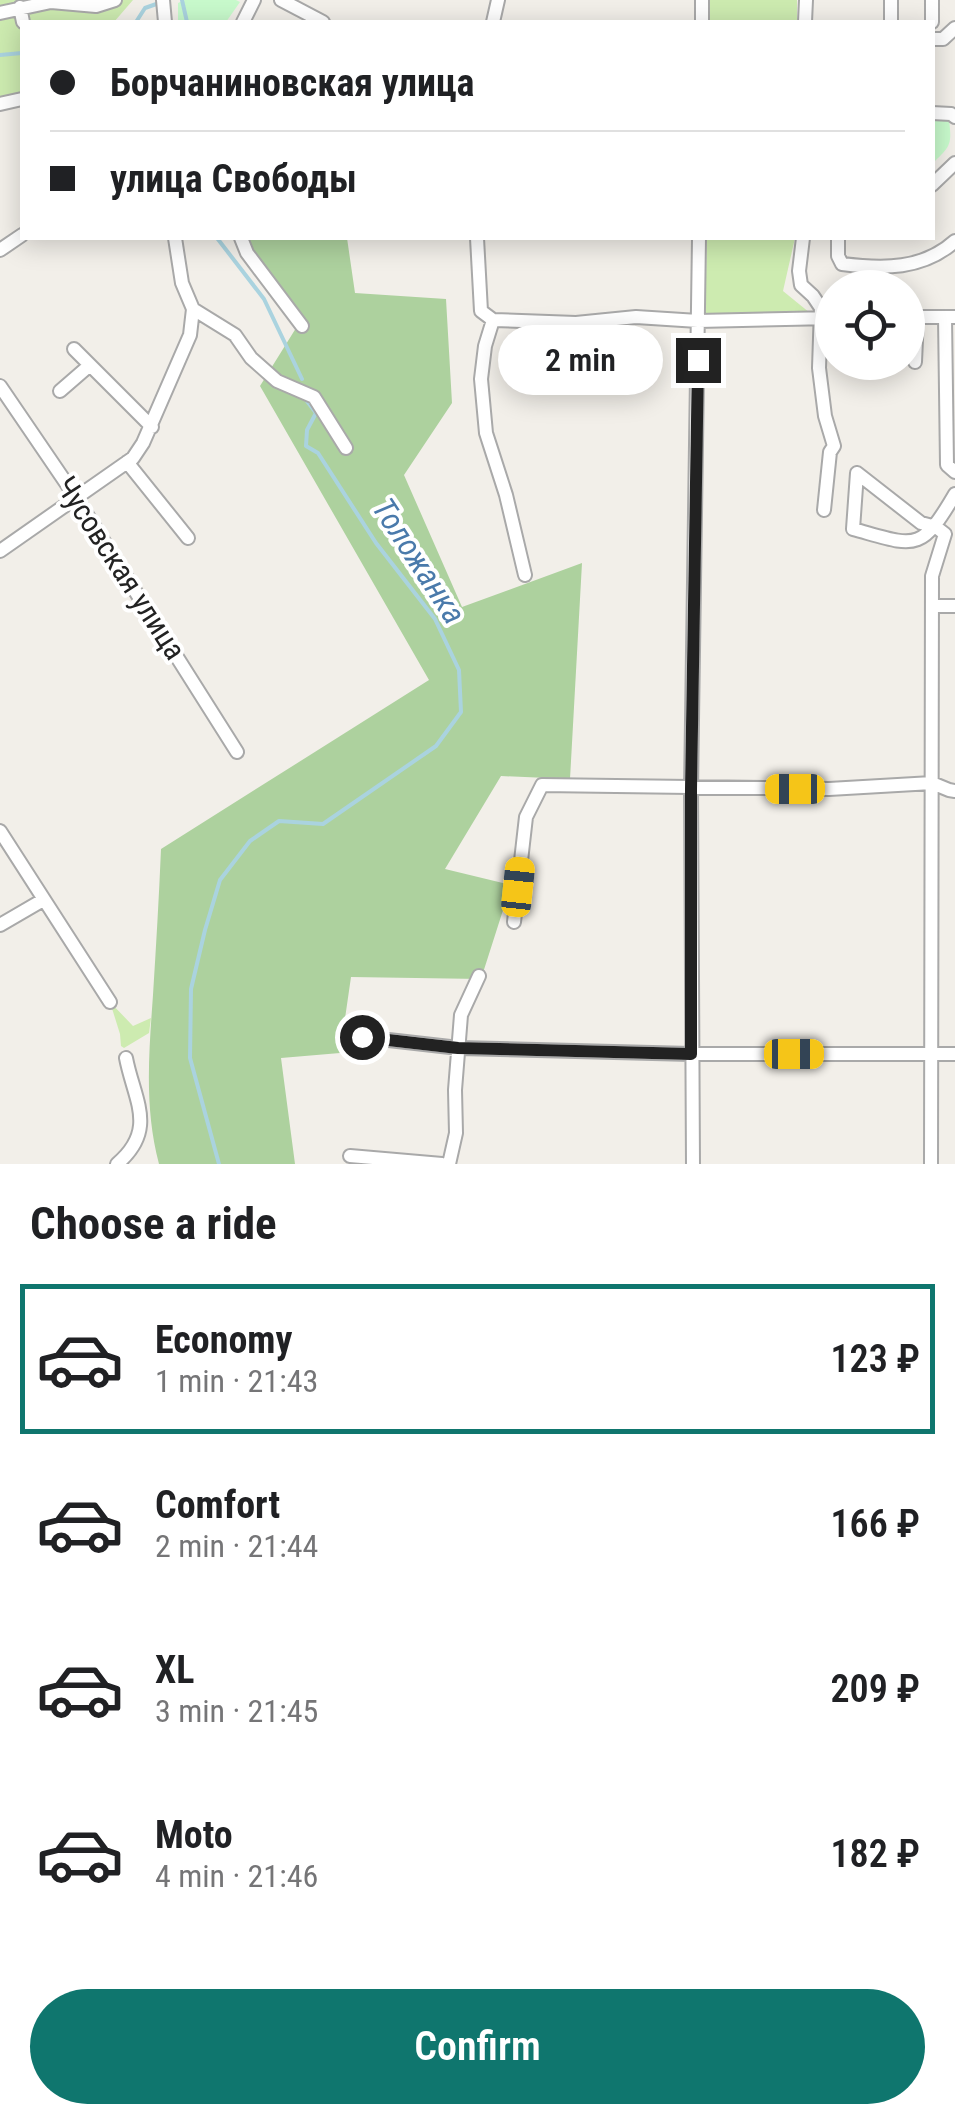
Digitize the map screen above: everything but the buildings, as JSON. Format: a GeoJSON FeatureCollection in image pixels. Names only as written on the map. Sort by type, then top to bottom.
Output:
{"type":"FeatureCollection","features":[{"type":"Feature","properties":{"kind":"street"},"geometry":{"type":"LineString","coordinates":[[0,13],[51,2],[96,6],[115,0]]}},
{"type":"Feature","properties":{"kind":"street"},"geometry":{"type":"LineString","coordinates":[[281,0],[319,20]]}},
{"type":"Feature","properties":{"kind":"street"},"geometry":{"type":"LineString","coordinates":[[20,7],[23,20]]}},
{"type":"Feature","properties":{"kind":"street"},"geometry":{"type":"LineString","coordinates":[[935,39],[943,40],[955,28]]}},
{"type":"Feature","properties":{"kind":"street"},"geometry":{"type":"LineString","coordinates":[[935,182],[955,163]]}},
{"type":"Feature","properties":{"kind":"street"},"geometry":{"type":"LineString","coordinates":[[0,551],[130,460],[152,426],[190,336],[193,309],[182,283],[175,240]]}},
{"type":"Feature","properties":{"kind":"street"},"geometry":{"type":"LineString","coordinates":[[242,240],[247,253],[302,326]]}},
{"type":"Feature","properties":{"kind":"street"},"geometry":{"type":"LineString","coordinates":[[477,240],[487,315],[481,378],[486,433],[525,575]]}},
{"type":"Feature","properties":{"kind":"street"},"geometry":{"type":"LineString","coordinates":[[692,1164],[691,789],[699,240]]}},
{"type":"Feature","properties":{"kind":"street"},"geometry":{"type":"LineString","coordinates":[[803,240],[800,285],[815,299]]}},
{"type":"Feature","properties":{"kind":"street"},"geometry":{"type":"LineString","coordinates":[[838,240],[842,264],[882,266],[919,263],[955,241]]}},
{"type":"Feature","properties":{"kind":"street"},"geometry":{"type":"LineString","coordinates":[[193,309],[235,335],[277,381],[314,396],[346,448]]}},
{"type":"Feature","properties":{"kind":"street"},"geometry":{"type":"LineString","coordinates":[[487,315],[576,323],[636,317],[698,321],[815,318]]}},
{"type":"Feature","properties":{"kind":"street"},"geometry":{"type":"LineString","coordinates":[[950,317],[947,461],[955,472]]}},
{"type":"Feature","properties":{"kind":"street"},"geometry":{"type":"LineString","coordinates":[[74,350],[152,426]]}},
{"type":"Feature","properties":{"kind":"street"},"geometry":{"type":"LineString","coordinates":[[60,391],[90,365]]}},
{"type":"Feature","properties":{"kind":"street"},"geometry":{"type":"LineString","coordinates":[[820,380],[824,416],[834,446],[830,452],[824,510]]}},
{"type":"Feature","properties":{"kind":"street","name":"Чусовская улица"},"geometry":{"type":"LineString","coordinates":[[0,386],[78,499],[237,752]]}},
{"type":"Feature","properties":{"kind":"street"},"geometry":{"type":"LineString","coordinates":[[130,460],[188,538]]}},
{"type":"Feature","properties":{"kind":"street"},"geometry":{"type":"LineString","coordinates":[[857,472],[921,524],[945,534],[902,542],[853,529],[857,472]]}},
{"type":"Feature","properties":{"kind":"street"},"geometry":{"type":"LineString","coordinates":[[931,1164],[932,576],[955,494]]}},
{"type":"Feature","properties":{"kind":"street"},"geometry":{"type":"LineString","coordinates":[[932,606],[955,606]]}},
{"type":"Feature","properties":{"kind":"street"},"geometry":{"type":"LineString","coordinates":[[514,922],[526,816],[542,786],[829,789],[932,783],[955,790]]}},
{"type":"Feature","properties":{"kind":"street"},"geometry":{"type":"LineString","coordinates":[[0,830],[110,1002]]}},
{"type":"Feature","properties":{"kind":"street"},"geometry":{"type":"LineString","coordinates":[[0,925],[43,900]]}},
{"type":"Feature","properties":{"kind":"street"},"geometry":{"type":"LineString","coordinates":[[350,1156],[446,1164],[456,1132],[461,1015],[479,976]]}},
{"type":"Feature","properties":{"kind":"street"},"geometry":{"type":"LineString","coordinates":[[362,1037],[458,1048],[691,1054],[955,1054]]}},
{"type":"Feature","properties":{"kind":"street"},"geometry":{"type":"LineString","coordinates":[[122,1160],[141,1130],[140,1103],[126,1058]]}},
{"type":"Feature","properties":{"kind":"green space"},"geometry":{"type":"Polygon","coordinates":[[[0,0],[133,0],[116,20],[20,20],[20,97],[0,101],[0,0]]]}},
{"type":"Feature","properties":{"kind":"green space"},"geometry":{"type":"Polygon","coordinates":[[[710,0],[797,0],[797,20],[710,20],[710,0]]]}},
{"type":"Feature","properties":{"kind":"green space"},"geometry":{"type":"Polygon","coordinates":[[[240,2],[227,20],[178,20],[178,3],[240,2]]]}},
{"type":"Feature","properties":{"kind":"green space"},"geometry":{"type":"Polygon","coordinates":[[[935,118],[949,120],[947,148],[935,161],[935,118]]]}},
{"type":"Feature","properties":{"kind":"green space"},"geometry":{"type":"Polygon","coordinates":[[[241,240],[347,240],[355,293],[446,299],[452,403],[404,475],[462,607],[582,563],[570,779],[501,776],[445,869],[511,885],[481,979],[351,977],[340,1053],[281,1058],[295,1164],[159,1164],[149,1080],[161,849],[429,680],[260,386],[301,320],[241,240]]]}},
{"type":"Feature","properties":{"kind":"green space"},"geometry":{"type":"Polygon","coordinates":[[[707,240],[795,240],[783,291],[810,313],[705,316],[707,240]]]}},
{"type":"Feature","properties":{"kind":"green space"},"geometry":{"type":"Polygon","coordinates":[[[110,1002],[133,1026],[151,1018],[149,1033],[124,1048],[121,1046],[110,1002]]]}},
{"type":"Feature","properties":{"kind":"waterway","name":"Толожанка"},"geometry":{"type":"LineString","coordinates":[[182,0],[187,20]]}},
{"type":"Feature","properties":{"kind":"waterway"},"geometry":{"type":"LineString","coordinates":[[137,20],[145,8],[162,2]]}},
{"type":"Feature","properties":{"kind":"waterway"},"geometry":{"type":"LineString","coordinates":[[0,55],[20,53]]}},
{"type":"Feature","properties":{"kind":"waterway","name":"Толожанка"},"geometry":{"type":"LineString","coordinates":[[219,240],[264,299],[302,379]]}},
{"type":"Feature","properties":{"kind":"waterway","name":"Толожанка"},"geometry":{"type":"LineString","coordinates":[[219,1164],[190,1058],[191,989],[220,880],[250,841],[279,821],[323,824],[436,746],[461,712],[459,670],[435,619],[376,543],[318,453],[306,446],[307,430],[316,413],[304,397]]}},
{"type":"Feature","properties":{"kind":"route"},"geometry":{"type":"LineString","coordinates":[[362,1037],[458,1048],[691,1054],[698,360]]}}]}
